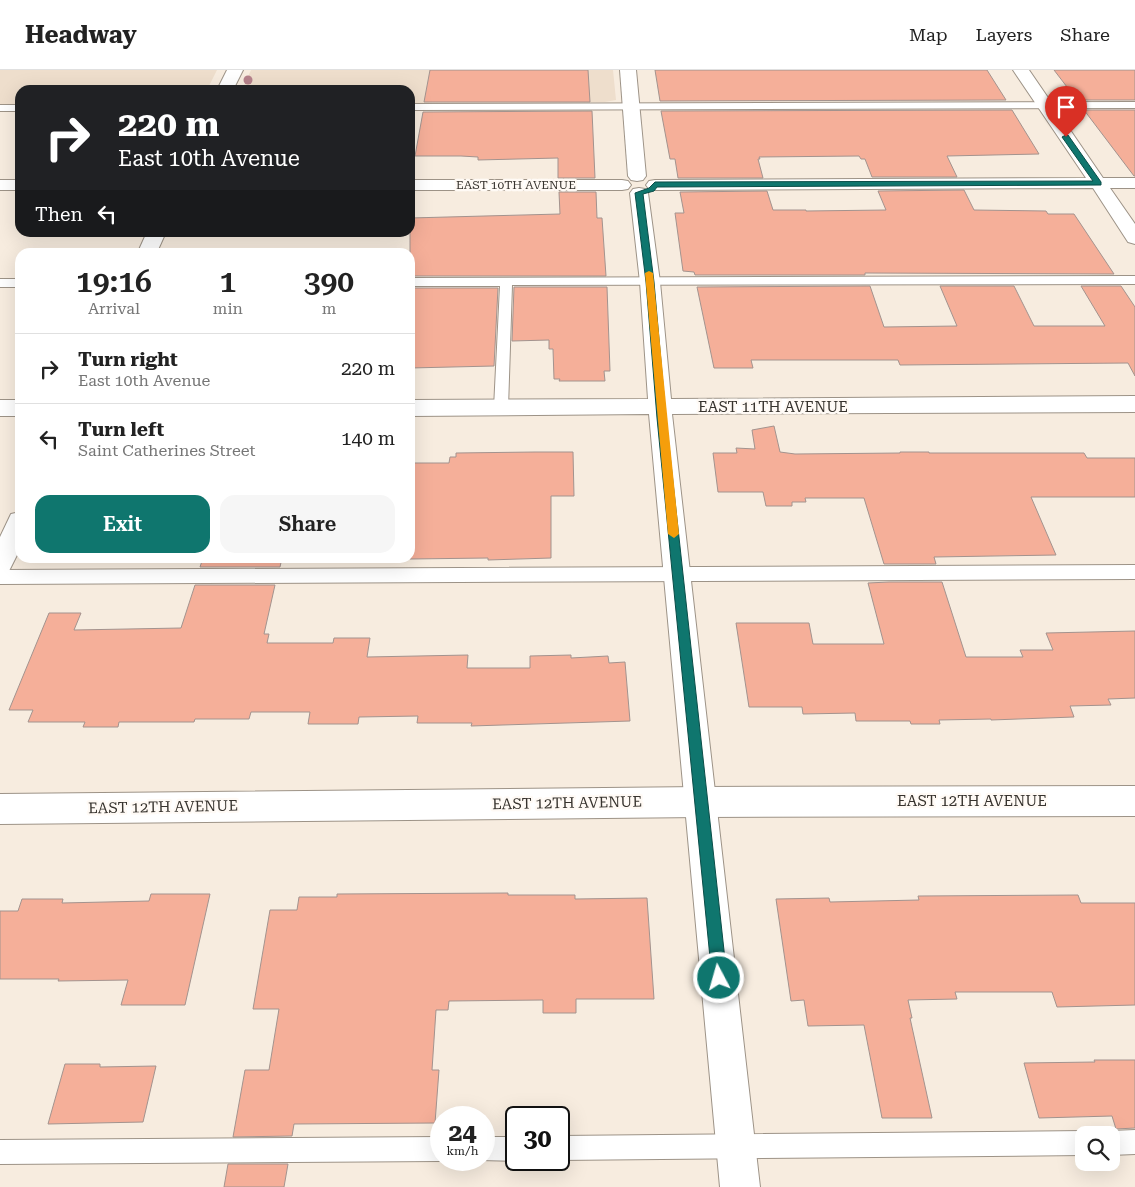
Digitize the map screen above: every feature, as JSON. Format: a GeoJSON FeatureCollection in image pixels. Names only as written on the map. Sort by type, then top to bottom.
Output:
{"type":"FeatureCollection","features":[{"type":"Feature","properties":{"kind":"street"},"geometry":{"type":"LineString","coordinates":[[228,85],[235,70]]}},
{"type":"Feature","properties":{"kind":"street"},"geometry":{"type":"LineString","coordinates":[[628,70],[638,185],[650,282],[660,407],[740,1187]]}},
{"type":"Feature","properties":{"kind":"street"},"geometry":{"type":"LineString","coordinates":[[1021,70],[1135,238]]}},
{"type":"Feature","properties":{"kind":"street","name":"EAST 10TH AVENUE"},"geometry":{"type":"LineString","coordinates":[[415,185],[1135,183]]}},
{"type":"Feature","properties":{"kind":"street"},"geometry":{"type":"LineString","coordinates":[[0,185],[15,185]]}},
{"type":"Feature","properties":{"kind":"street","name":"EAST 11TH AVENUE"},"geometry":{"type":"LineString","coordinates":[[415,408],[1135,404]]}},
{"type":"Feature","properties":{"kind":"street"},"geometry":{"type":"LineString","coordinates":[[0,408],[15,408]]}},
{"type":"Feature","properties":{"kind":"street"},"geometry":{"type":"LineString","coordinates":[[0,564],[15,532]]}},
{"type":"Feature","properties":{"kind":"street","name":"EAST 12TH AVENUE"},"geometry":{"type":"LineString","coordinates":[[0,809],[702,802],[1135,801]]}},
{"type":"Feature","properties":{"kind":"lane"},"geometry":{"type":"LineString","coordinates":[[415,107],[1135,105]]}},
{"type":"Feature","properties":{"kind":"lane"},"geometry":{"type":"LineString","coordinates":[[0,108],[15,108]]}},
{"type":"Feature","properties":{"kind":"lane"},"geometry":{"type":"LineString","coordinates":[[415,282],[1135,280]]}},
{"type":"Feature","properties":{"kind":"lane"},"geometry":{"type":"LineString","coordinates":[[501,408],[506,282]]}},
{"type":"Feature","properties":{"kind":"lane"},"geometry":{"type":"LineString","coordinates":[[0,283],[15,283]]}},
{"type":"Feature","properties":{"kind":"lane"},"geometry":{"type":"LineString","coordinates":[[0,577],[1135,572]]}},
{"type":"Feature","properties":{"kind":"lane"},"geometry":{"type":"LineString","coordinates":[[1120,1142],[1135,1142]]}},
{"type":"Feature","properties":{"kind":"lane"},"geometry":{"type":"LineString","coordinates":[[570,1148],[1075,1143]]}},
{"type":"Feature","properties":{"kind":"lane"},"geometry":{"type":"LineString","coordinates":[[0,1152],[430,1149]]}},
{"type":"Feature","properties":{"kind":"shaded area"},"geometry":{"type":"Polygon","coordinates":[[[0,70],[217,70],[210,85],[15,85],[15,106],[0,106],[0,70]]]}},
{"type":"Feature","properties":{"kind":"shaded area"},"geometry":{"type":"Polygon","coordinates":[[[251,70],[613,70],[616,100],[605,102],[415,103],[415,85],[244,85],[251,70]]]}},
{"type":"Feature","properties":{"kind":"building"},"geometry":{"type":"Polygon","coordinates":[[[430,70],[588,70],[590,102],[424,102],[430,70]]]}},
{"type":"Feature","properties":{"kind":"building"},"geometry":{"type":"Polygon","coordinates":[[[655,70],[987,70],[1006,100],[660,101],[655,70]]]}},
{"type":"Feature","properties":{"kind":"building"},"geometry":{"type":"Polygon","coordinates":[[[1054,70],[1135,70],[1135,100],[1077,100],[1054,70]]]}},
{"type":"Feature","properties":{"kind":"building"},"geometry":{"type":"Polygon","coordinates":[[[1012,110],[1039,154],[947,156],[957,177],[872,177],[865,159],[861,159],[859,156],[759,157],[763,178],[678,178],[675,159],[670,159],[661,111],[1012,110]]]}},
{"type":"Feature","properties":{"kind":"building"},"geometry":{"type":"Polygon","coordinates":[[[1084,110],[1135,110],[1135,176],[1134,176],[1084,110]]]}},
{"type":"Feature","properties":{"kind":"building"},"geometry":{"type":"Polygon","coordinates":[[[592,111],[595,178],[558,178],[558,158],[478,160],[478,157],[415,156],[423,112],[592,111]]]}},
{"type":"Feature","properties":{"kind":"building"},"geometry":{"type":"Polygon","coordinates":[[[964,190],[974,210],[1046,211],[1048,214],[1074,214],[1114,274],[865,273],[865,275],[695,275],[694,272],[683,271],[675,213],[684,213],[680,192],[767,191],[773,210],[806,211],[886,210],[878,191],[964,190]]]}},
{"type":"Feature","properties":{"kind":"building"},"geometry":{"type":"Polygon","coordinates":[[[559,192],[596,192],[597,218],[602,218],[606,276],[415,276],[415,248],[410,248],[410,237],[415,237],[415,218],[560,214],[559,192]]]}},
{"type":"Feature","properties":{"kind":"building"},"geometry":{"type":"Polygon","coordinates":[[[870,286],[884,327],[957,326],[940,286],[1014,286],[1034,326],[1105,326],[1081,286],[1121,286],[1135,307],[1135,376],[1128,363],[900,365],[898,360],[751,360],[753,368],[714,368],[697,287],[870,286]]]}},
{"type":"Feature","properties":{"kind":"building"},"geometry":{"type":"Polygon","coordinates":[[[514,287],[607,287],[610,371],[604,371],[605,381],[559,381],[560,379],[554,379],[553,349],[549,349],[549,340],[512,341],[514,287]]]}},
{"type":"Feature","properties":{"kind":"building"},"geometry":{"type":"Polygon","coordinates":[[[415,288],[498,288],[494,366],[415,368],[415,288]]]}},
{"type":"Feature","properties":{"kind":"building"},"geometry":{"type":"Polygon","coordinates":[[[774,426],[780,452],[795,454],[900,452],[1084,453],[1087,458],[1135,458],[1135,497],[1031,497],[1056,555],[934,557],[936,564],[884,564],[864,498],[805,498],[806,502],[792,502],[792,506],[766,506],[763,492],[718,492],[713,453],[737,453],[736,448],[755,449],[752,430],[774,426]]]}},
{"type":"Feature","properties":{"kind":"building"},"geometry":{"type":"Polygon","coordinates":[[[573,452],[574,496],[551,496],[551,558],[488,560],[488,558],[415,559],[415,463],[449,463],[450,457],[456,457],[456,453],[573,452]]]}},
{"type":"Feature","properties":{"kind":"building"},"geometry":{"type":"Polygon","coordinates":[[[201,563],[281,563],[280,567],[200,567],[201,563]]]}},
{"type":"Feature","properties":{"kind":"building"},"geometry":{"type":"Polygon","coordinates":[[[942,582],[966,657],[1023,657],[1020,650],[1053,650],[1046,633],[1135,631],[1135,698],[1108,699],[1111,705],[1070,706],[1074,717],[939,720],[940,724],[911,724],[910,721],[856,721],[855,713],[803,714],[802,707],[749,707],[736,623],[809,623],[813,644],[884,644],[868,583],[942,582]]]}},
{"type":"Feature","properties":{"kind":"building"},"geometry":{"type":"Polygon","coordinates":[[[195,585],[275,585],[264,634],[269,634],[267,643],[333,643],[334,638],[370,638],[367,657],[468,655],[467,668],[530,668],[530,656],[571,655],[571,658],[608,656],[609,663],[625,662],[630,721],[471,726],[472,723],[417,723],[418,716],[359,717],[358,724],[308,724],[310,712],[251,712],[249,719],[195,719],[194,722],[119,722],[118,727],[83,727],[85,722],[28,722],[33,710],[9,710],[49,613],[81,613],[74,630],[181,628],[195,585]]]}},
{"type":"Feature","properties":{"kind":"building"},"geometry":{"type":"Polygon","coordinates":[[[508,893],[508,895],[575,895],[575,899],[647,898],[654,999],[576,999],[576,1013],[543,1013],[543,1000],[449,1001],[448,1010],[436,1010],[432,1070],[439,1070],[436,1106],[430,1106],[430,1123],[294,1124],[292,1136],[233,1137],[245,1070],[269,1070],[279,1009],[253,1009],[270,910],[297,910],[299,897],[337,897],[337,894],[508,893]]]}},
{"type":"Feature","properties":{"kind":"building"},"geometry":{"type":"Polygon","coordinates":[[[151,894],[210,894],[185,1005],[121,1005],[128,980],[58,981],[59,979],[0,979],[0,911],[18,911],[22,899],[63,899],[62,903],[149,901],[151,894]]]}},
{"type":"Feature","properties":{"kind":"building"},"geometry":{"type":"Polygon","coordinates":[[[1078,895],[1081,903],[1135,903],[1135,1005],[1057,1007],[1052,992],[955,992],[957,999],[908,1000],[912,1018],[910,1018],[932,1118],[882,1118],[864,1025],[808,1026],[804,1000],[791,1001],[776,899],[829,898],[830,902],[919,900],[918,896],[1078,895]]]}},
{"type":"Feature","properties":{"kind":"building"},"geometry":{"type":"Polygon","coordinates":[[[1094,1060],[1135,1060],[1135,1128],[1120,1129],[1120,1126],[1115,1126],[1112,1116],[1039,1118],[1024,1063],[1095,1062],[1094,1060]]]}},
{"type":"Feature","properties":{"kind":"building"},"geometry":{"type":"Polygon","coordinates":[[[65,1064],[100,1064],[100,1067],[156,1066],[143,1122],[48,1124],[65,1064]]]}},
{"type":"Feature","properties":{"kind":"building"},"geometry":{"type":"Polygon","coordinates":[[[228,1164],[288,1164],[284,1187],[224,1187],[228,1164]]]}},
{"type":"Feature","properties":{"kind":"slow traffic"},"geometry":{"type":"LineString","coordinates":[[649,273],[660,407],[674,534]]}},
{"type":"Feature","properties":{"kind":"route"},"geometry":{"type":"LineString","coordinates":[[719,978],[650,282],[639,193],[652,190],[655,185],[1098,183],[1066,137]]}}]}
